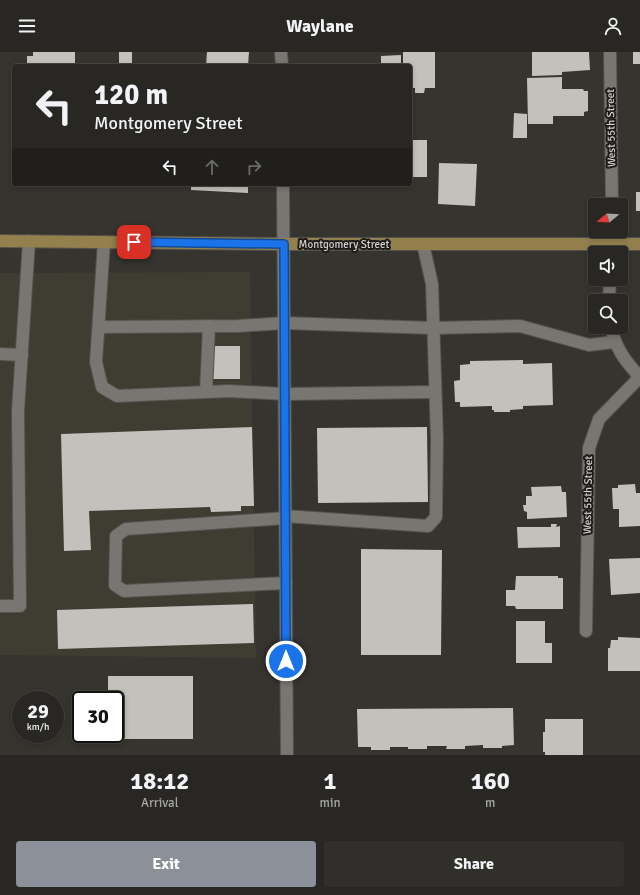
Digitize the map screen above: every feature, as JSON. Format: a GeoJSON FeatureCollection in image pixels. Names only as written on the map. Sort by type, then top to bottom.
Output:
{"type":"FeatureCollection","features":[{"type":"Feature","properties":{"kind":"main road","name":"Montgomery Street"},"geometry":{"type":"LineString","coordinates":[[0,241],[423,244],[588,247]]}},
{"type":"Feature","properties":{"kind":"main road","name":"Montgomery Street"},"geometry":{"type":"LineString","coordinates":[[626,246],[640,244]]}},
{"type":"Feature","properties":{"kind":"street"},"geometry":{"type":"LineString","coordinates":[[281,52],[282,64]]}},
{"type":"Feature","properties":{"kind":"street","name":"West 55th Street"},"geometry":{"type":"LineString","coordinates":[[610,52],[612,198]]}},
{"type":"Feature","properties":{"kind":"street"},"geometry":{"type":"LineString","coordinates":[[283,186],[287,755]]}},
{"type":"Feature","properties":{"kind":"street"},"geometry":{"type":"LineString","coordinates":[[0,606],[20,606],[18,411],[29,241]]}},
{"type":"Feature","properties":{"kind":"street"},"geometry":{"type":"LineString","coordinates":[[104,242],[96,362],[102,387],[117,396],[229,390],[284,394],[436,392]]}},
{"type":"Feature","properties":{"kind":"street"},"geometry":{"type":"LineString","coordinates":[[286,583],[124,591],[115,585],[116,536],[126,529],[285,517],[428,526],[436,517],[437,439],[432,284],[423,244]]}},
{"type":"Feature","properties":{"kind":"street"},"geometry":{"type":"LineString","coordinates":[[98,327],[238,326],[284,323],[433,328],[520,326],[589,345],[614,342]]}},
{"type":"Feature","properties":{"kind":"street"},"geometry":{"type":"LineString","coordinates":[[206,392],[209,326]]}},
{"type":"Feature","properties":{"kind":"street"},"geometry":{"type":"LineString","coordinates":[[612,334],[614,342],[626,362],[640,377]]}},
{"type":"Feature","properties":{"kind":"street"},"geometry":{"type":"LineString","coordinates":[[0,354],[22,355]]}},
{"type":"Feature","properties":{"kind":"street","name":"West 55th Street"},"geometry":{"type":"LineString","coordinates":[[586,631],[589,448],[599,419],[640,377]]}},
{"type":"Feature","properties":{"kind":"shaded area"},"geometry":{"type":"Polygon","coordinates":[[[250,272],[256,658],[0,655],[0,273],[250,272]]]}},
{"type":"Feature","properties":{"kind":"building"},"geometry":{"type":"Polygon","coordinates":[[[33,52],[75,52],[75,64],[27,64],[27,56],[33,56],[33,52]]]}},
{"type":"Feature","properties":{"kind":"building"},"geometry":{"type":"Polygon","coordinates":[[[119,52],[132,52],[132,64],[119,64],[119,52]]]}},
{"type":"Feature","properties":{"kind":"building"},"geometry":{"type":"Polygon","coordinates":[[[207,52],[249,52],[248,64],[206,64],[207,52]]]}},
{"type":"Feature","properties":{"kind":"building"},"geometry":{"type":"Polygon","coordinates":[[[403,52],[435,52],[435,88],[425,88],[424,93],[415,93],[415,88],[412,88],[412,64],[403,64],[403,52]]]}},
{"type":"Feature","properties":{"kind":"building"},"geometry":{"type":"Polygon","coordinates":[[[532,52],[589,52],[590,70],[562,72],[562,75],[532,76],[532,52]]]}},
{"type":"Feature","properties":{"kind":"building"},"geometry":{"type":"Polygon","coordinates":[[[633,52],[640,52],[640,64],[633,64],[633,52]]]}},
{"type":"Feature","properties":{"kind":"building"},"geometry":{"type":"Polygon","coordinates":[[[401,55],[401,64],[381,64],[381,56],[401,55]]]}},
{"type":"Feature","properties":{"kind":"building"},"geometry":{"type":"Polygon","coordinates":[[[562,77],[562,89],[583,89],[584,91],[588,91],[588,111],[584,112],[584,116],[553,116],[553,124],[528,124],[527,78],[562,77]]]}},
{"type":"Feature","properties":{"kind":"building"},"geometry":{"type":"Polygon","coordinates":[[[514,113],[527,114],[527,138],[513,138],[514,113]]]}},
{"type":"Feature","properties":{"kind":"building"},"geometry":{"type":"Polygon","coordinates":[[[412,140],[427,140],[427,177],[412,177],[412,140]]]}},
{"type":"Feature","properties":{"kind":"building"},"geometry":{"type":"Polygon","coordinates":[[[439,163],[477,164],[475,206],[438,204],[439,163]]]}},
{"type":"Feature","properties":{"kind":"building"},"geometry":{"type":"Polygon","coordinates":[[[191,186],[248,186],[248,193],[191,190],[191,186]]]}},
{"type":"Feature","properties":{"kind":"building"},"geometry":{"type":"Polygon","coordinates":[[[636,192],[640,192],[640,211],[636,211],[636,192]]]}},
{"type":"Feature","properties":{"kind":"building"},"geometry":{"type":"Polygon","coordinates":[[[213,346],[240,346],[240,379],[213,379],[213,346]]]}},
{"type":"Feature","properties":{"kind":"building"},"geometry":{"type":"Polygon","coordinates":[[[523,360],[523,364],[552,363],[553,405],[523,406],[523,409],[510,410],[510,412],[494,412],[494,410],[492,410],[492,406],[460,407],[460,402],[455,402],[454,381],[460,380],[460,365],[470,364],[470,361],[523,360]]]}},
{"type":"Feature","properties":{"kind":"building"},"geometry":{"type":"Polygon","coordinates":[[[252,427],[254,506],[241,506],[241,511],[211,512],[210,507],[89,511],[91,550],[64,551],[61,434],[252,427]]]}},
{"type":"Feature","properties":{"kind":"building"},"geometry":{"type":"Polygon","coordinates":[[[427,427],[428,502],[318,503],[317,428],[427,427]]]}},
{"type":"Feature","properties":{"kind":"building"},"geometry":{"type":"Polygon","coordinates":[[[635,484],[636,493],[640,493],[640,526],[619,527],[619,509],[613,509],[612,488],[618,488],[618,485],[635,484]]]}},
{"type":"Feature","properties":{"kind":"building"},"geometry":{"type":"Polygon","coordinates":[[[561,486],[562,492],[566,492],[567,517],[527,519],[527,512],[524,511],[523,505],[526,505],[526,496],[532,496],[531,487],[561,486]]]}},
{"type":"Feature","properties":{"kind":"building"},"geometry":{"type":"Polygon","coordinates":[[[551,524],[557,524],[556,527],[560,526],[560,547],[518,548],[517,527],[551,527],[551,524]]]}},
{"type":"Feature","properties":{"kind":"building"},"geometry":{"type":"Polygon","coordinates":[[[361,549],[442,550],[441,655],[361,655],[361,549]]]}},
{"type":"Feature","properties":{"kind":"building"},"geometry":{"type":"Polygon","coordinates":[[[640,558],[640,593],[611,595],[609,559],[640,558]]]}},
{"type":"Feature","properties":{"kind":"building"},"geometry":{"type":"Polygon","coordinates":[[[516,576],[558,576],[558,578],[563,578],[563,609],[516,609],[515,606],[506,606],[506,590],[515,590],[516,576]]]}},
{"type":"Feature","properties":{"kind":"building"},"geometry":{"type":"Polygon","coordinates":[[[253,604],[254,643],[58,649],[57,610],[253,604]]]}},
{"type":"Feature","properties":{"kind":"building"},"geometry":{"type":"Polygon","coordinates":[[[516,621],[545,621],[545,643],[552,643],[552,663],[516,663],[516,621]]]}},
{"type":"Feature","properties":{"kind":"building"},"geometry":{"type":"Polygon","coordinates":[[[618,637],[640,638],[640,671],[608,671],[608,648],[610,648],[611,640],[618,640],[618,637]]]}},
{"type":"Feature","properties":{"kind":"building"},"geometry":{"type":"Polygon","coordinates":[[[108,676],[193,676],[193,739],[124,739],[124,691],[108,691],[108,676]]]}},
{"type":"Feature","properties":{"kind":"building"},"geometry":{"type":"Polygon","coordinates":[[[513,708],[514,745],[502,746],[502,748],[483,748],[483,745],[465,746],[465,749],[446,749],[447,746],[427,746],[427,749],[390,747],[390,750],[371,750],[371,747],[358,747],[357,709],[513,708]]]}},
{"type":"Feature","properties":{"kind":"building"},"geometry":{"type":"Polygon","coordinates":[[[545,719],[583,719],[583,755],[545,755],[545,752],[543,752],[543,732],[545,732],[545,719]]]}},
{"type":"Feature","properties":{"kind":"route"},"geometry":{"type":"LineString","coordinates":[[134,242],[284,244],[286,661]]}}]}
